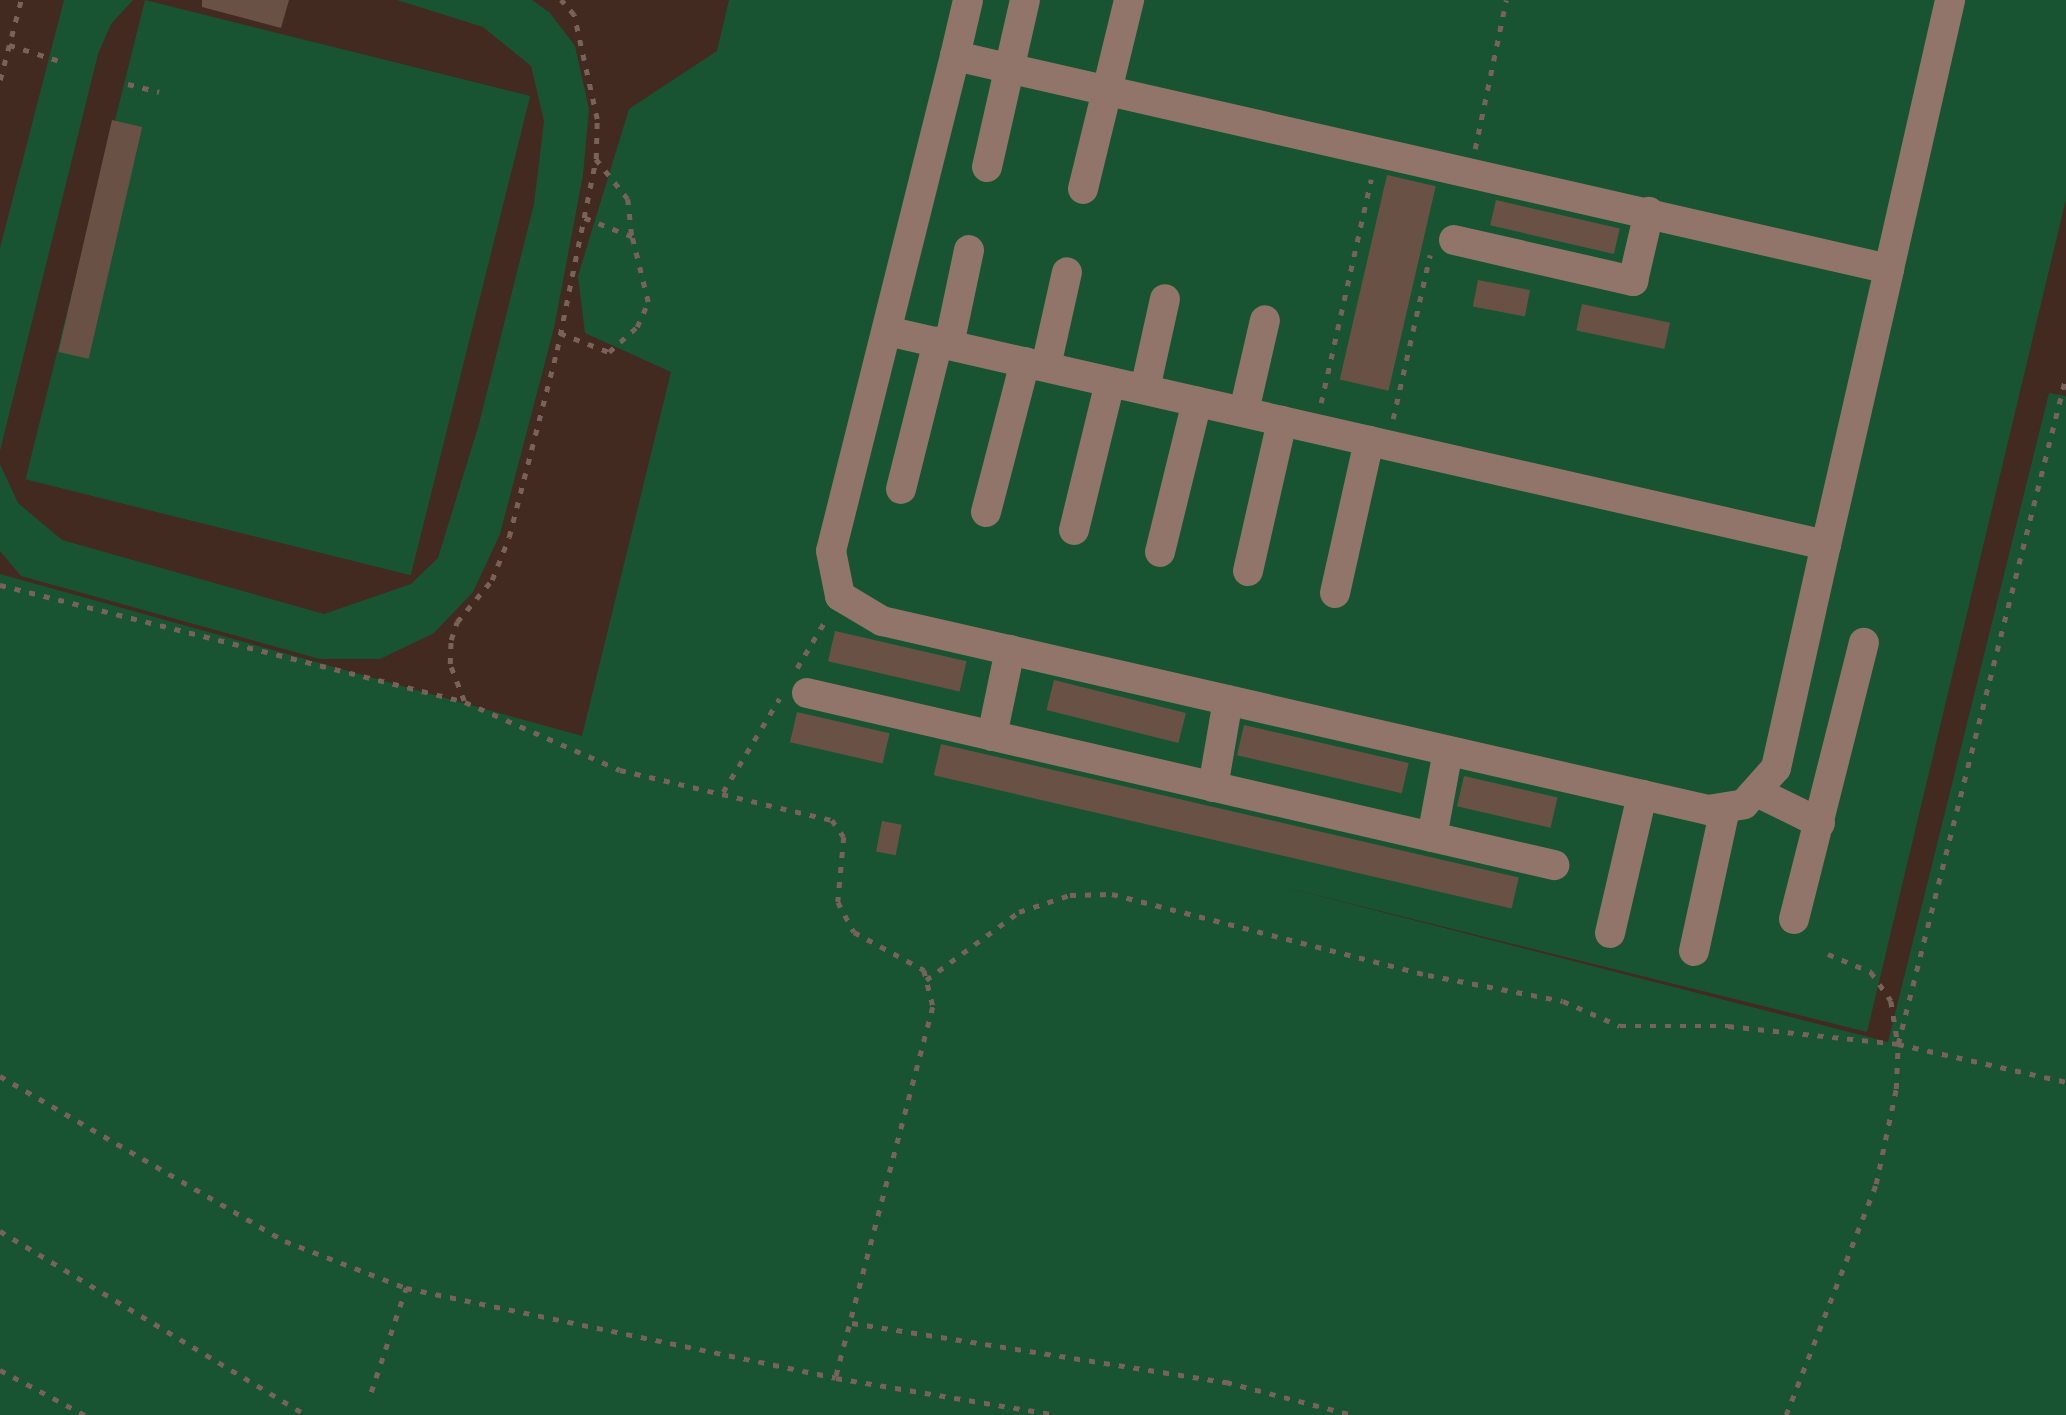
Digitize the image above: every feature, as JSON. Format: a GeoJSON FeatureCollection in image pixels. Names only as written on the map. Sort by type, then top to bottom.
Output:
{"type":"FeatureCollection","features":[{"type":"Feature","properties":{"kind":"lane"},"geometry":{"type":"LineString","coordinates":[[968,0],[831,551],[840,596],[882,621],[1708,810],[1744,804],[1759,793],[1776,768],[1950,0]]}},
{"type":"Feature","properties":{"kind":"lane"},"geometry":{"type":"LineString","coordinates":[[987,167],[1025,0]]}},
{"type":"Feature","properties":{"kind":"lane"},"geometry":{"type":"LineString","coordinates":[[1083,189],[1129,0]]}},
{"type":"Feature","properties":{"kind":"lane"},"geometry":{"type":"LineString","coordinates":[[955,56],[1889,269]]}},
{"type":"Feature","properties":{"kind":"lane"},"geometry":{"type":"LineString","coordinates":[[1444,238],[1645,284],[1648,212]]}},
{"type":"Feature","properties":{"kind":"lane"},"geometry":{"type":"LineString","coordinates":[[901,489],[969,250]]}},
{"type":"Feature","properties":{"kind":"lane"},"geometry":{"type":"LineString","coordinates":[[986,512],[1067,272]]}},
{"type":"Feature","properties":{"kind":"lane"},"geometry":{"type":"LineString","coordinates":[[1145,389],[1165,299]]}},
{"type":"Feature","properties":{"kind":"lane"},"geometry":{"type":"LineString","coordinates":[[1244,411],[1265,320]]}},
{"type":"Feature","properties":{"kind":"lane"},"geometry":{"type":"LineString","coordinates":[[887,331],[1826,545]]}},
{"type":"Feature","properties":{"kind":"lane"},"geometry":{"type":"LineString","coordinates":[[1073,530],[1110,382]]}},
{"type":"Feature","properties":{"kind":"lane"},"geometry":{"type":"LineString","coordinates":[[1160,553],[1197,401]]}},
{"type":"Feature","properties":{"kind":"lane"},"geometry":{"type":"LineString","coordinates":[[1248,571],[1282,421]]}},
{"type":"Feature","properties":{"kind":"lane"},"geometry":{"type":"LineString","coordinates":[[1336,593],[1378,443]]}},
{"type":"Feature","properties":{"kind":"lane"},"geometry":{"type":"LineString","coordinates":[[1794,919],[1864,643]]}},
{"type":"Feature","properties":{"kind":"lane"},"geometry":{"type":"LineString","coordinates":[[992,736],[1010,650]]}},
{"type":"Feature","properties":{"kind":"lane"},"geometry":{"type":"LineString","coordinates":[[807,693],[1554,865]]}},
{"type":"Feature","properties":{"kind":"lane"},"geometry":{"type":"LineString","coordinates":[[1213,787],[1228,700]]}},
{"type":"Feature","properties":{"kind":"lane"},"geometry":{"type":"LineString","coordinates":[[1432,837],[1448,751]]}},
{"type":"Feature","properties":{"kind":"lane"},"geometry":{"type":"LineString","coordinates":[[1759,793],[1820,824]]}},
{"type":"Feature","properties":{"kind":"lane"},"geometry":{"type":"LineString","coordinates":[[1610,933],[1642,795]]}},
{"type":"Feature","properties":{"kind":"lane"},"geometry":{"type":"LineString","coordinates":[[1694,951],[1725,808]]}},
{"type":"Feature","properties":{"kind":"path"},"geometry":{"type":"LineString","coordinates":[[0,80],[21,0]]}},
{"type":"Feature","properties":{"kind":"path"},"geometry":{"type":"LineString","coordinates":[[465,702],[450,664],[451,640],[457,622],[491,580],[509,537],[560,333],[596,159],[597,118],[574,15],[561,0]]}},
{"type":"Feature","properties":{"kind":"path"},"geometry":{"type":"LineString","coordinates":[[1470,172],[1506,0]]}},
{"type":"Feature","properties":{"kind":"path"},"geometry":{"type":"LineString","coordinates":[[9,45],[63,62]]}},
{"type":"Feature","properties":{"kind":"path"},"geometry":{"type":"LineString","coordinates":[[128,84],[159,92]]}},
{"type":"Feature","properties":{"kind":"path"},"geometry":{"type":"LineString","coordinates":[[1316,428],[1378,151]]}},
{"type":"Feature","properties":{"kind":"path"},"geometry":{"type":"LineString","coordinates":[[560,333],[609,352],[637,327],[648,302],[648,283],[632,237],[628,199],[596,159]]}},
{"type":"Feature","properties":{"kind":"path"},"geometry":{"type":"LineString","coordinates":[[584,218],[632,237]]}},
{"type":"Feature","properties":{"kind":"path"},"geometry":{"type":"LineString","coordinates":[[1378,443],[1444,238]]}},
{"type":"Feature","properties":{"kind":"path"},"geometry":{"type":"LineString","coordinates":[[1786,1415],[1876,1184],[1896,1089],[1898,1044],[2066,376]]}},
{"type":"Feature","properties":{"kind":"path"},"geometry":{"type":"LineString","coordinates":[[0,585],[465,702],[620,770],[832,820],[844,837],[838,902],[854,932],[924,970],[933,1007],[836,1378]]}},
{"type":"Feature","properties":{"kind":"path"},"geometry":{"type":"LineString","coordinates":[[926,980],[1018,913],[1070,895],[1112,894],[1428,976],[1563,1001],[1620,1027],[1728,1026],[1898,1044],[2066,1082]]}},
{"type":"Feature","properties":{"kind":"path"},"geometry":{"type":"LineString","coordinates":[[1828,954],[1871,972],[1891,1000],[1898,1044]]}},
{"type":"Feature","properties":{"kind":"path"},"geometry":{"type":"LineString","coordinates":[[0,1076],[285,1241],[406,1288],[836,1378],[1057,1415]]}},
{"type":"Feature","properties":{"kind":"path"},"geometry":{"type":"LineString","coordinates":[[0,1231],[307,1415]]}},
{"type":"Feature","properties":{"kind":"path"},"geometry":{"type":"LineString","coordinates":[[371,1391],[406,1288]]}},
{"type":"Feature","properties":{"kind":"path"},"geometry":{"type":"LineString","coordinates":[[850,1323],[1226,1382],[1353,1415]]}},
{"type":"Feature","properties":{"kind":"path"},"geometry":{"type":"LineString","coordinates":[[0,1370],[85,1415]]}},
{"type":"Feature","properties":{"kind":"green space"},"geometry":{"type":"Polygon","coordinates":[[[64,0],[133,0],[111,24],[98,54],[0,451],[0,248],[64,0]]]}},
{"type":"Feature","properties":{"kind":"green space"},"geometry":{"type":"Polygon","coordinates":[[[145,0],[530,96],[411,575],[25,479],[145,0]]]}},
{"type":"Feature","properties":{"kind":"green space"},"geometry":{"type":"Polygon","coordinates":[[[397,0],[532,0],[550,13],[575,46],[589,109],[583,175],[554,328],[500,534],[473,592],[434,633],[380,659],[320,659],[21,576],[0,551],[0,464],[18,503],[62,540],[324,614],[411,584],[438,558],[479,424],[534,204],[544,121],[531,66],[483,27],[397,0]]]}},
{"type":"Feature","properties":{"kind":"green space"},"geometry":{"type":"Polygon","coordinates":[[[729,0],[2066,0],[2066,199],[1867,1032],[1280,886],[1888,1042],[2049,393],[2066,396],[2066,1415],[0,1415],[0,574],[582,736],[671,372],[585,333],[578,276],[629,109],[717,51],[729,0]]]}},
{"type":"Feature","properties":{"kind":"building"},"geometry":{"type":"Polygon","coordinates":[[[202,0],[289,0],[281,28],[202,7],[202,0]]]}},
{"type":"Feature","properties":{"kind":"building"},"geometry":{"type":"Polygon","coordinates":[[[112,120],[142,127],[89,359],[58,352],[112,120]]]}},
{"type":"Feature","properties":{"kind":"building"},"geometry":{"type":"Polygon","coordinates":[[[1387,175],[1436,186],[1388,391],[1340,380],[1387,175]]]}},
{"type":"Feature","properties":{"kind":"building"},"geometry":{"type":"Polygon","coordinates":[[[1496,200],[1620,229],[1614,254],[1490,225],[1496,200]]]}},
{"type":"Feature","properties":{"kind":"building"},"geometry":{"type":"Polygon","coordinates":[[[1478,280],[1530,290],[1525,317],[1473,307],[1478,280]]]}},
{"type":"Feature","properties":{"kind":"building"},"geometry":{"type":"Polygon","coordinates":[[[1582,304],[1670,323],[1664,349],[1576,330],[1582,304]]]}},
{"type":"Feature","properties":{"kind":"building"},"geometry":{"type":"Polygon","coordinates":[[[835,631],[967,661],[960,692],[828,661],[835,631]]]}},
{"type":"Feature","properties":{"kind":"building"},"geometry":{"type":"Polygon","coordinates":[[[1054,680],[1186,713],[1178,743],[1047,710],[1054,680]]]}},
{"type":"Feature","properties":{"kind":"building"},"geometry":{"type":"Polygon","coordinates":[[[797,712],[890,733],[883,764],[790,742],[797,712]]]}},
{"type":"Feature","properties":{"kind":"building"},"geometry":{"type":"Polygon","coordinates":[[[1244,725],[1409,763],[1402,793],[1237,755],[1244,725]]]}},
{"type":"Feature","properties":{"kind":"building"},"geometry":{"type":"Polygon","coordinates":[[[941,744],[1519,877],[1512,909],[934,775],[941,744]]]}},
{"type":"Feature","properties":{"kind":"building"},"geometry":{"type":"Polygon","coordinates":[[[1464,776],[1558,798],[1551,828],[1457,806],[1464,776]]]}},
{"type":"Feature","properties":{"kind":"building"},"geometry":{"type":"Polygon","coordinates":[[[882,821],[902,825],[896,855],[876,851],[882,821]]]}}]}
